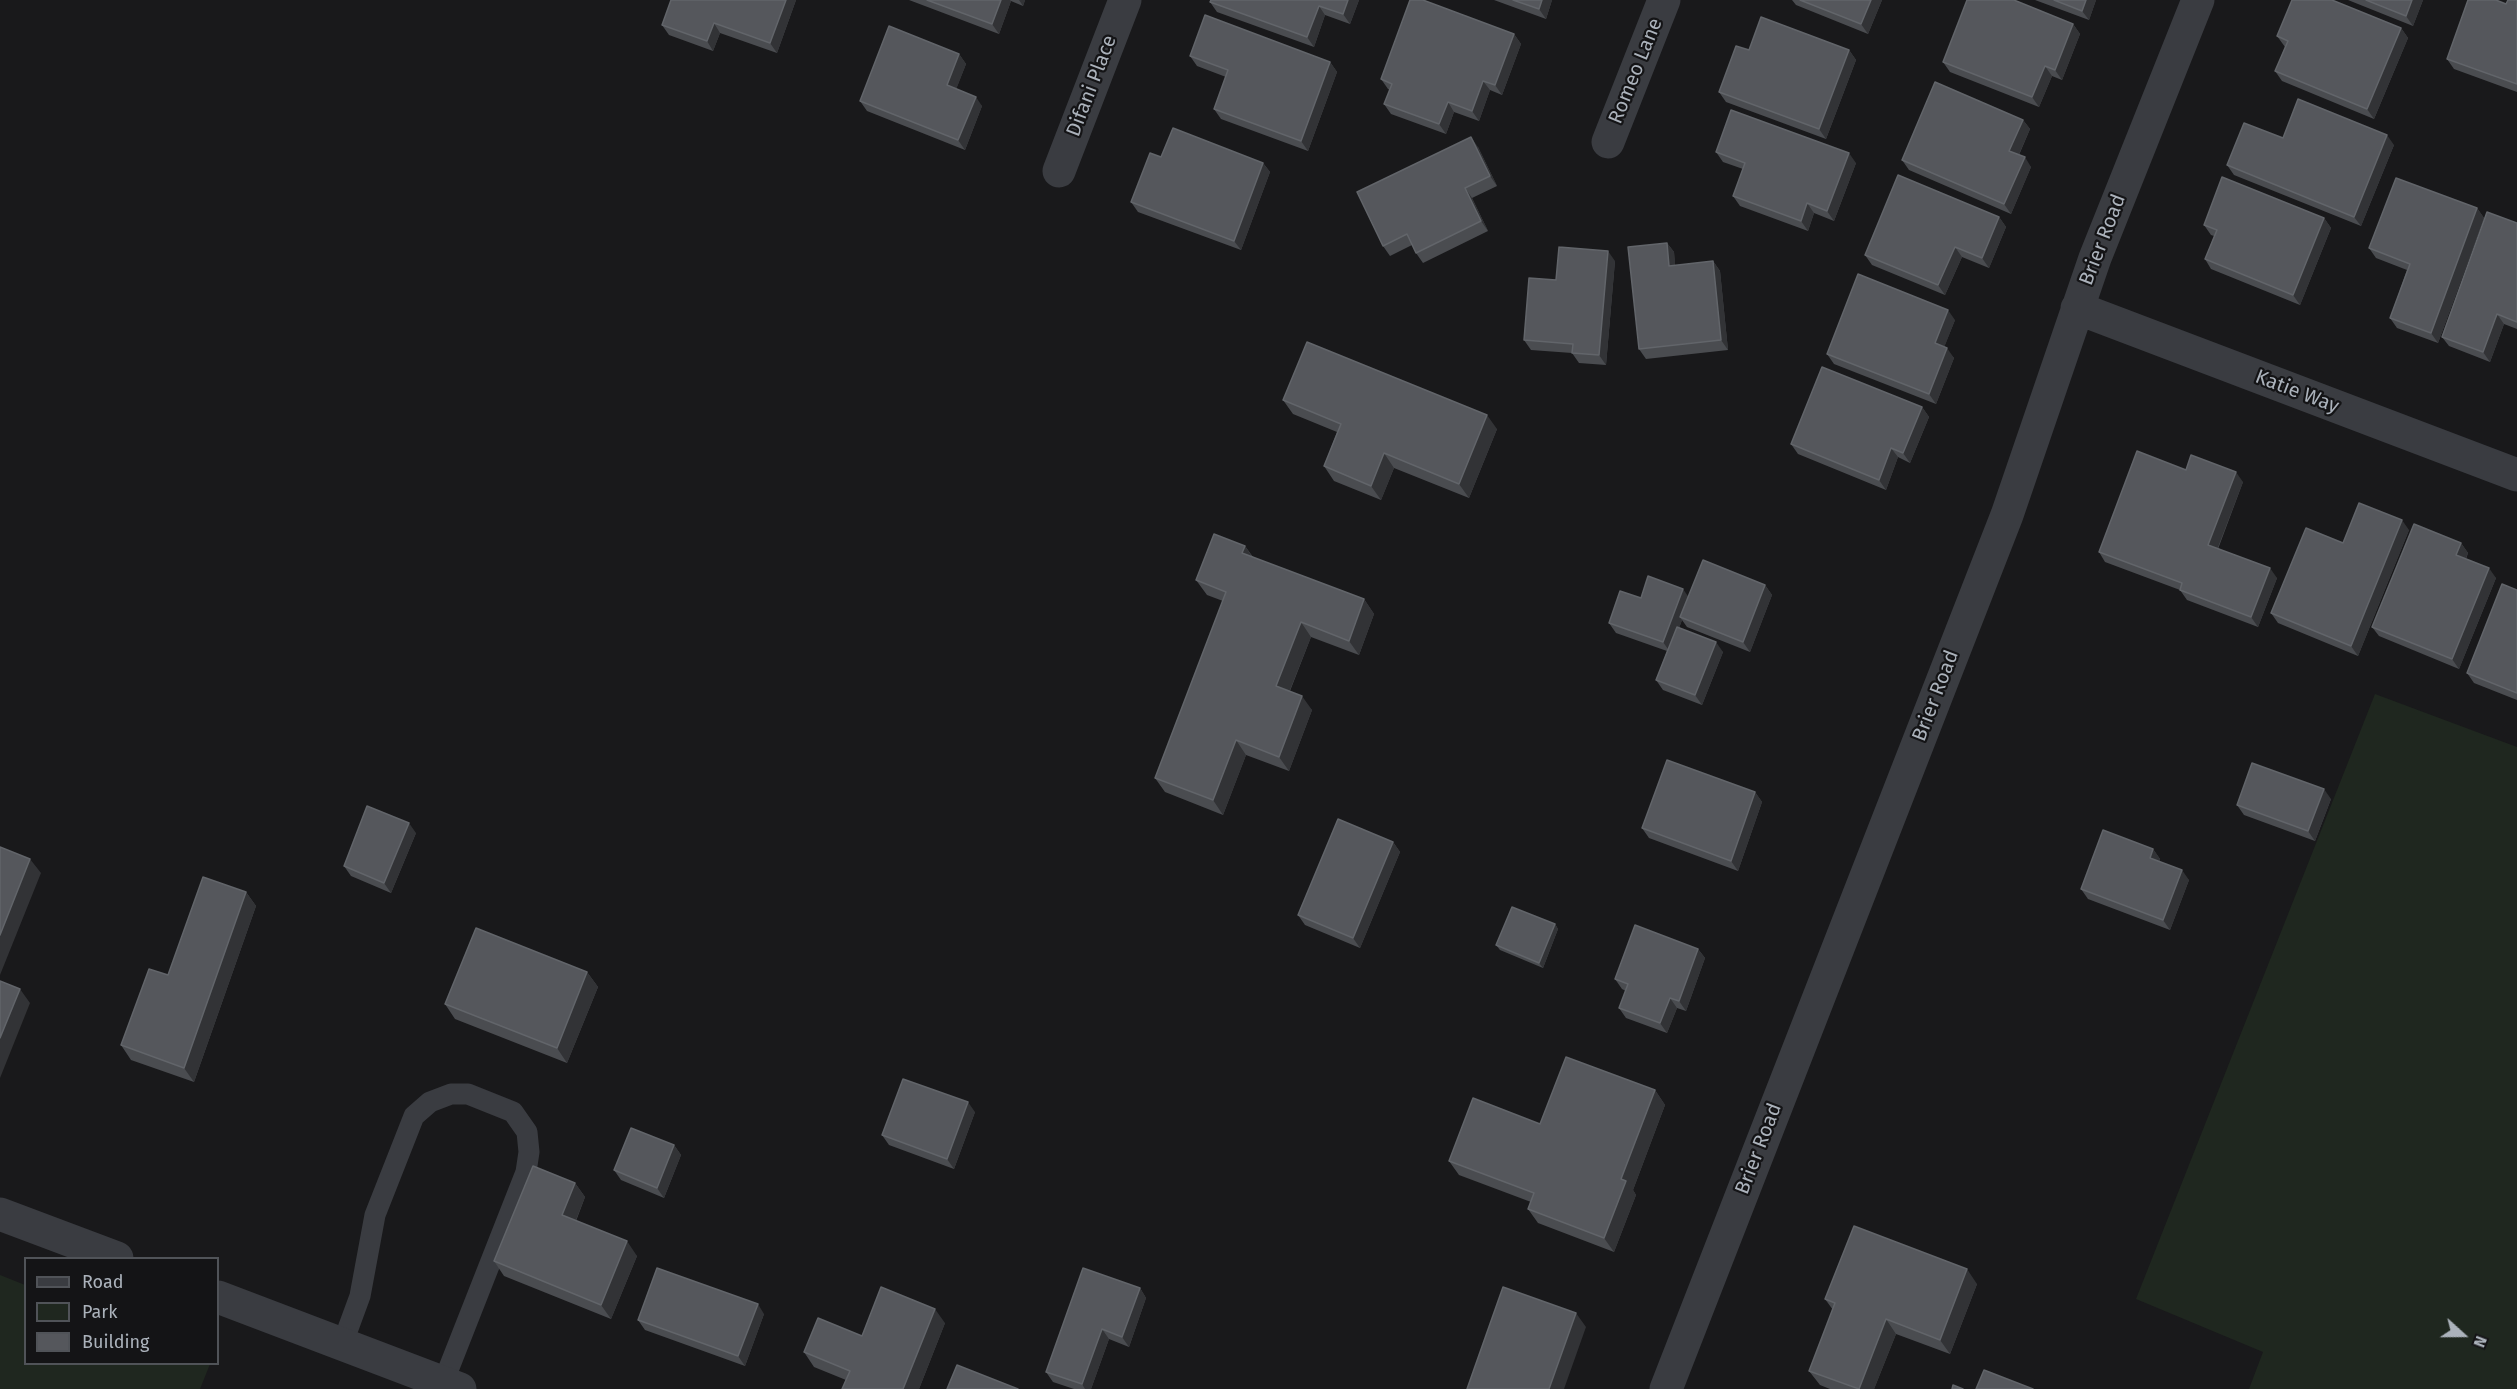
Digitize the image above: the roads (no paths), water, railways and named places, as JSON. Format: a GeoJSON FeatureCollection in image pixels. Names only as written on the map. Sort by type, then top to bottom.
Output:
{"type":"FeatureCollection","features":[{"type":"Feature","properties":{"kind":"street","name":"Difani Place"},"geometry":{"type":"LineString","coordinates":[[1059,171],[1125,0]]}},
{"type":"Feature","properties":{"kind":"street","name":"Romeo Lane"},"geometry":{"type":"LineString","coordinates":[[1608,142],[1664,0]]}},
{"type":"Feature","properties":{"kind":"street","name":"Brier Road"},"geometry":{"type":"LineString","coordinates":[[1666,1389],[2007,515],[2077,308],[2198,0]]}},
{"type":"Feature","properties":{"kind":"street","name":"Katie Way"},"geometry":{"type":"LineString","coordinates":[[2077,308],[2517,475]]}},
{"type":"Feature","properties":{"kind":"street"},"geometry":{"type":"LineString","coordinates":[[0,1214],[114,1257]]}},
{"type":"Feature","properties":{"kind":"street"},"geometry":{"type":"LineString","coordinates":[[219,1297],[452,1386]]}},
{"type":"Feature","properties":{"kind":"lane"},"geometry":{"type":"LineString","coordinates":[[342,1345],[360,1296],[375,1215],[414,1116],[430,1102],[451,1094],[468,1094],[513,1112],[527,1132],[529,1152],[526,1172],[452,1386]]}}]}
